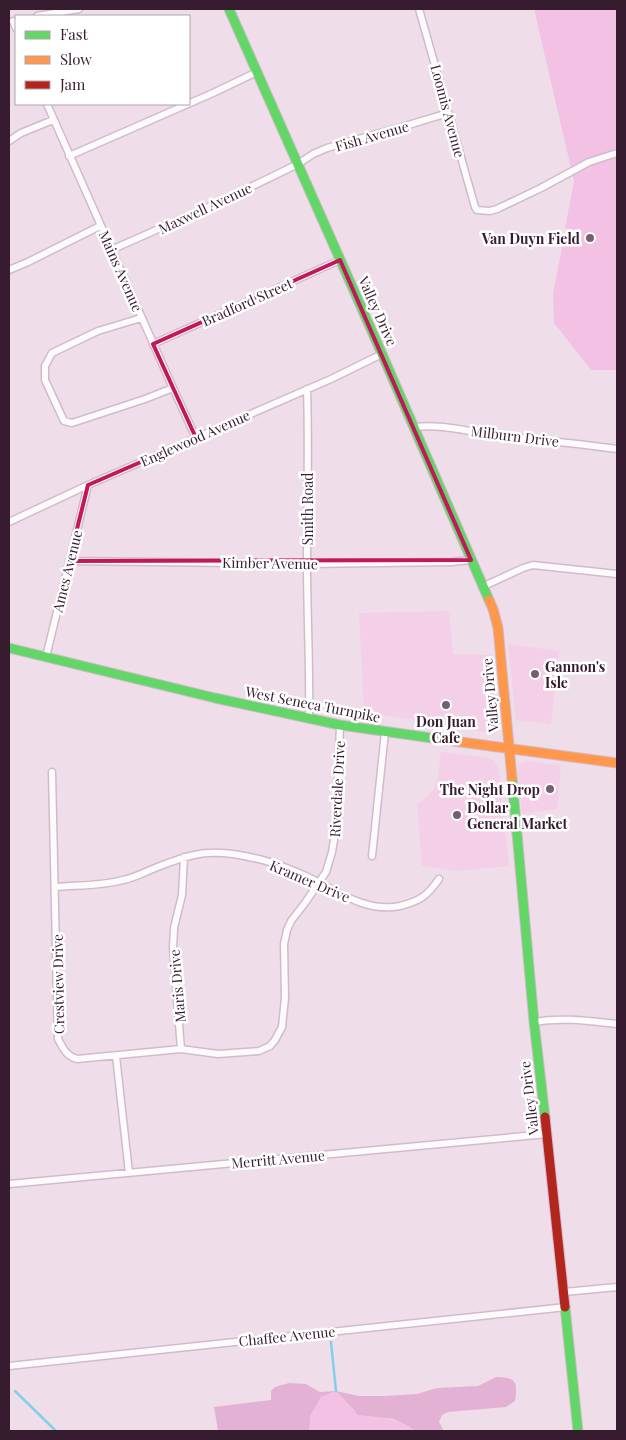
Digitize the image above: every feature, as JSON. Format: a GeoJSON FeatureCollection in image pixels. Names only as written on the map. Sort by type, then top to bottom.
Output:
{"type":"FeatureCollection","features":[{"type":"Feature","properties":{"kind":"main road","name":"Valley Drive"},"geometry":{"type":"LineString","coordinates":[[229,9],[484,586],[493,608],[498,628],[534,1022],[578,1431]]}},
{"type":"Feature","properties":{"kind":"main road","name":"West Seneca Turnpike"},"geometry":{"type":"LineString","coordinates":[[9,648],[340,725],[617,763]]}},
{"type":"Feature","properties":{"kind":"street"},"geometry":{"type":"LineString","coordinates":[[43,15],[79,9]]}},
{"type":"Feature","properties":{"kind":"street","name":"Loomis Avenue"},"geometry":{"type":"LineString","coordinates":[[419,9],[475,207],[479,211],[497,209],[589,162],[617,153]]}},
{"type":"Feature","properties":{"kind":"street"},"geometry":{"type":"LineString","coordinates":[[190,103],[257,72]]}},
{"type":"Feature","properties":{"kind":"street","name":"Mains Avenue"},"geometry":{"type":"LineString","coordinates":[[46,105],[196,438]]}},
{"type":"Feature","properties":{"kind":"street"},"geometry":{"type":"LineString","coordinates":[[69,156],[186,105]]}},
{"type":"Feature","properties":{"kind":"street","name":"Fish Avenue"},"geometry":{"type":"LineString","coordinates":[[298,164],[313,154],[327,148],[448,113]]}},
{"type":"Feature","properties":{"kind":"street"},"geometry":{"type":"LineString","coordinates":[[9,141],[21,133],[53,120]]}},
{"type":"Feature","properties":{"kind":"street","name":"Maxwell Avenue"},"geometry":{"type":"LineString","coordinates":[[111,250],[224,200],[298,164]]}},
{"type":"Feature","properties":{"kind":"street"},"geometry":{"type":"LineString","coordinates":[[9,270],[100,226]]}},
{"type":"Feature","properties":{"kind":"street","name":"Bradford Street"},"geometry":{"type":"LineString","coordinates":[[153,344],[340,260]]}},
{"type":"Feature","properties":{"kind":"street"},"geometry":{"type":"LineString","coordinates":[[141,318],[98,331],[52,353],[45,366],[46,384],[64,422],[72,424],[172,388]]}},
{"type":"Feature","properties":{"kind":"street","name":"Englewood Avenue"},"geometry":{"type":"LineString","coordinates":[[9,522],[88,485],[306,390],[382,354]]}},
{"type":"Feature","properties":{"kind":"street","name":"Smith Road"},"geometry":{"type":"LineString","coordinates":[[306,390],[308,427],[309,719]]}},
{"type":"Feature","properties":{"kind":"street","name":"Milburn Drive"},"geometry":{"type":"LineString","coordinates":[[414,427],[427,425],[443,426],[484,433],[617,449]]}},
{"type":"Feature","properties":{"kind":"street","name":"Ames Avenue"},"geometry":{"type":"LineString","coordinates":[[46,657],[88,485]]}},
{"type":"Feature","properties":{"kind":"street","name":"Kimber Avenue"},"geometry":{"type":"LineString","coordinates":[[68,561],[307,564],[452,562],[471,560]]}},
{"type":"Feature","properties":{"kind":"street"},"geometry":{"type":"LineString","coordinates":[[484,586],[533,565],[617,574]]}},
{"type":"Feature","properties":{"kind":"street","name":"Riverdale Drive"},"geometry":{"type":"LineString","coordinates":[[181,1049],[218,1054],[260,1050],[270,1046],[282,1027],[284,944],[287,930],[291,921],[326,872],[332,852],[336,828],[340,725]]}},
{"type":"Feature","properties":{"kind":"street"},"geometry":{"type":"LineString","coordinates":[[372,856],[385,732]]}},
{"type":"Feature","properties":{"kind":"street","name":"Crestview Drive"},"geometry":{"type":"LineString","coordinates":[[52,772],[58,1039],[64,1051],[77,1059],[116,1056]]}},
{"type":"Feature","properties":{"kind":"street","name":"Kramer Drive"},"geometry":{"type":"LineString","coordinates":[[55,887],[125,880],[184,857],[212,852],[256,858],[284,867],[357,901],[383,908],[414,903],[431,890],[439,879]]}},
{"type":"Feature","properties":{"kind":"street","name":"Maris Drive"},"geometry":{"type":"LineString","coordinates":[[181,1049],[181,1032],[172,948],[174,928],[182,894],[184,857]]}},
{"type":"Feature","properties":{"kind":"street"},"geometry":{"type":"LineString","coordinates":[[534,1022],[549,1019],[572,1019],[617,1024]]}},
{"type":"Feature","properties":{"kind":"street"},"geometry":{"type":"LineString","coordinates":[[129,1173],[116,1056],[181,1049]]}},
{"type":"Feature","properties":{"kind":"street","name":"Merritt Avenue"},"geometry":{"type":"LineString","coordinates":[[9,1184],[547,1134]]}},
{"type":"Feature","properties":{"kind":"street"},"geometry":{"type":"LineString","coordinates":[[564,1292],[617,1287]]}},
{"type":"Feature","properties":{"kind":"street","name":"Chaffee Avenue"},"geometry":{"type":"LineString","coordinates":[[9,1366],[566,1307]]}},
{"type":"Feature","properties":{"kind":"highlighted area"},"geometry":{"type":"Polygon","coordinates":[[[340,260],[471,560],[69,561],[88,485],[196,438],[153,344],[340,260]]]}},
{"type":"Feature","properties":{"kind":"shaded area","name":"Van Duyn Field"},"geometry":{"type":"Polygon","coordinates":[[[534,9],[617,9],[617,370],[591,370],[554,323],[553,294],[574,181],[534,9]]]}},
{"type":"Feature","properties":{"kind":"shaded area"},"geometry":{"type":"Polygon","coordinates":[[[449,611],[453,654],[492,655],[496,729],[490,732],[437,726],[420,721],[364,712],[359,613],[449,611]]]}},
{"type":"Feature","properties":{"kind":"shaded area"},"geometry":{"type":"Polygon","coordinates":[[[508,644],[559,651],[551,724],[516,720],[508,644]]]}},
{"type":"Feature","properties":{"kind":"shaded area"},"geometry":{"type":"Polygon","coordinates":[[[441,752],[488,758],[497,765],[509,866],[458,871],[422,866],[417,804],[433,790],[438,778],[441,752]]]}},
{"type":"Feature","properties":{"kind":"shaded area"},"geometry":{"type":"Polygon","coordinates":[[[526,761],[561,765],[557,809],[522,814],[517,772],[521,763],[526,761]]]}},
{"type":"Feature","properties":{"kind":"shaded area"},"geometry":{"type":"Polygon","coordinates":[[[496,1377],[508,1378],[516,1385],[515,1401],[506,1407],[448,1412],[442,1415],[439,1422],[444,1431],[415,1431],[393,1419],[357,1415],[336,1391],[359,1396],[417,1394],[437,1388],[478,1386],[496,1377]]]}},
{"type":"Feature","properties":{"kind":"shaded area"},"geometry":{"type":"Polygon","coordinates":[[[289,1383],[306,1384],[320,1392],[336,1391],[321,1397],[310,1416],[309,1431],[218,1431],[214,1407],[271,1400],[271,1391],[275,1387],[289,1383]]]}},
{"type":"Feature","properties":{"kind":"shaded area"},"geometry":{"type":"Polygon","coordinates":[[[336,1391],[357,1415],[394,1421],[408,1426],[415,1431],[300,1431],[321,1397],[336,1391]]]}},
{"type":"Feature","properties":{"kind":"waterway"},"geometry":{"type":"LineString","coordinates":[[331,1342],[336,1391]]}},
{"type":"Feature","properties":{"kind":"waterway"},"geometry":{"type":"LineString","coordinates":[[15,1391],[56,1431]]}},
{"type":"Feature","properties":{"kind":"traffic: fast"},"geometry":{"type":"LineString","coordinates":[[229,9],[489,600]]}},
{"type":"Feature","properties":{"kind":"traffic: fast"},"geometry":{"type":"LineString","coordinates":[[9,648],[215,698],[340,725],[446,740]]}},
{"type":"Feature","properties":{"kind":"traffic: fast"},"geometry":{"type":"LineString","coordinates":[[512,778],[534,1022],[545,1117]]}},
{"type":"Feature","properties":{"kind":"traffic: fast"},"geometry":{"type":"LineString","coordinates":[[565,1307],[578,1431]]}},
{"type":"Feature","properties":{"kind":"traffic: slow"},"geometry":{"type":"LineString","coordinates":[[489,600],[498,628],[512,778]]}},
{"type":"Feature","properties":{"kind":"traffic: slow"},"geometry":{"type":"LineString","coordinates":[[446,740],[617,763]]}},
{"type":"Feature","properties":{"kind":"traffic: jam"},"geometry":{"type":"LineString","coordinates":[[545,1117],[565,1307]]}},
{"type":"Feature","properties":{"kind":"place","name":"Van Duyn Field"},"geometry":{"type":"Point","coordinates":[590,238]}},
{"type":"Feature","properties":{"kind":"place","name":"Gannon's Isle"},"geometry":{"type":"Point","coordinates":[535,674]}},
{"type":"Feature","properties":{"kind":"place","name":"Don Juan Cafe"},"geometry":{"type":"Point","coordinates":[446,705]}},
{"type":"Feature","properties":{"kind":"place","name":"The Night Drop"},"geometry":{"type":"Point","coordinates":[550,789]}},
{"type":"Feature","properties":{"kind":"place","name":"Dollar General Market"},"geometry":{"type":"Point","coordinates":[457,815]}}]}
